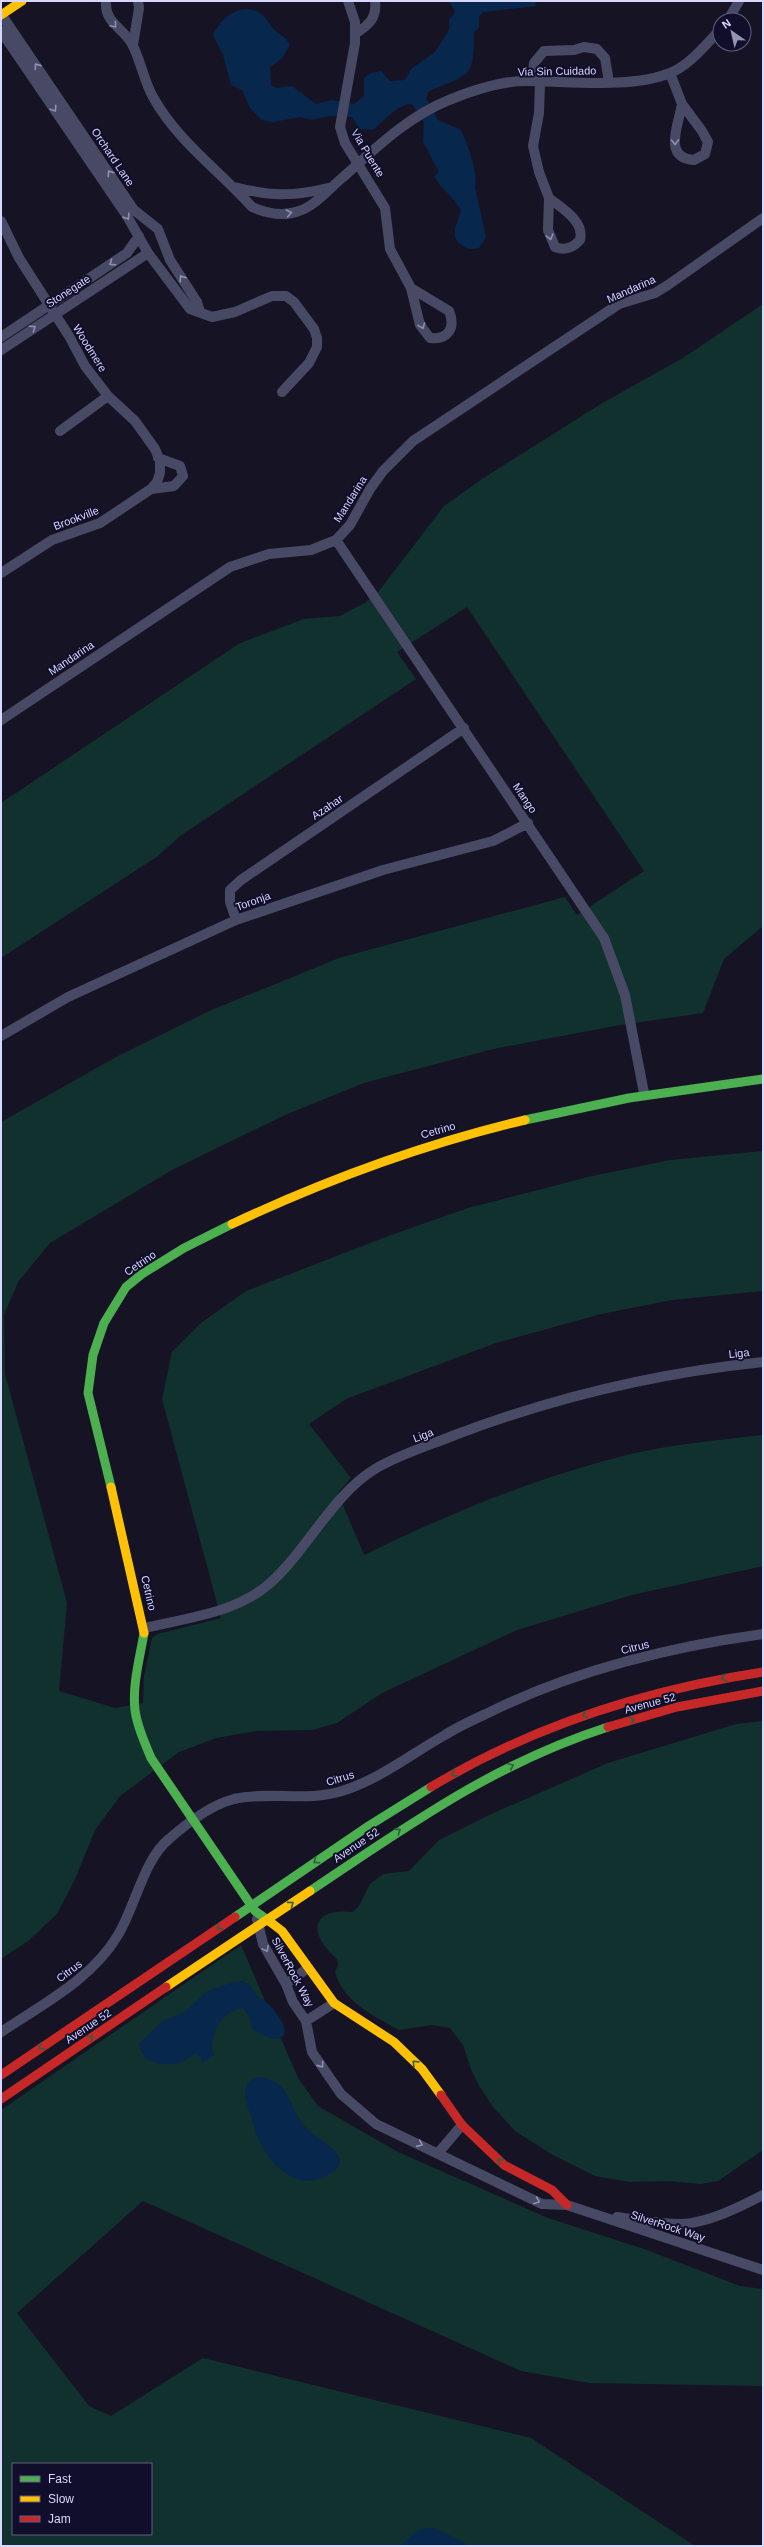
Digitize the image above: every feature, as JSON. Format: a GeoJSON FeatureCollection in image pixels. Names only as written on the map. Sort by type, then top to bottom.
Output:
{"type":"FeatureCollection","features":[{"type":"Feature","properties":{"kind":"street"},"geometry":{"type":"LineString","coordinates":[[1,15],[22,1]]}},
{"type":"Feature","properties":{"kind":"street","name":"Via Sin Cuidado"},"geometry":{"type":"LineString","coordinates":[[106,1],[107,15],[112,23],[133,45],[153,96],[178,133],[252,207],[272,214],[280,215],[300,211],[331,187],[385,139],[417,115],[434,106],[490,88],[536,82],[609,82],[651,79],[670,73]]}},
{"type":"Feature","properties":{"kind":"street"},"geometry":{"type":"LineString","coordinates":[[133,45],[139,8],[138,1]]}},
{"type":"Feature","properties":{"kind":"street","name":"Via Puente"},"geometry":{"type":"LineString","coordinates":[[348,1],[355,22],[355,34],[340,127],[345,142],[359,162],[385,208],[390,249],[411,288],[420,325],[426,335],[435,339],[447,334],[452,323],[449,311],[411,288]]}},
{"type":"Feature","properties":{"kind":"street"},"geometry":{"type":"LineString","coordinates":[[355,34],[368,26],[374,18],[375,1]]}},
{"type":"Feature","properties":{"kind":"street"},"geometry":{"type":"LineString","coordinates":[[733,12],[739,1]]}},
{"type":"Feature","properties":{"kind":"street","name":"Orchard Lane"},"geometry":{"type":"LineString","coordinates":[[1,15],[134,210],[158,229],[170,260],[197,302],[200,312]]}},
{"type":"Feature","properties":{"kind":"street","name":"Orchard Lane"},"geometry":{"type":"LineString","coordinates":[[1,31],[139,236],[147,251],[190,309],[212,317],[222,316],[272,296],[286,296],[294,302],[314,329],[317,338],[317,347],[309,363],[282,392]]}},
{"type":"Feature","properties":{"kind":"street"},"geometry":{"type":"LineString","coordinates":[[682,104],[674,145],[676,152],[682,157],[694,160],[705,154],[708,142],[702,131],[682,104],[670,73],[700,50],[712,38]]}},
{"type":"Feature","properties":{"kind":"street"},"geometry":{"type":"LineString","coordinates":[[549,198],[581,228],[580,240],[573,247],[560,249],[551,242],[548,230],[549,198],[539,172],[534,146],[539,113],[534,63],[544,51],[592,47],[601,52],[606,58],[609,82]]}},
{"type":"Feature","properties":{"kind":"street","name":"Via Sin Cuidado"},"geometry":{"type":"LineString","coordinates":[[232,186],[274,195],[304,194],[331,187]]}},
{"type":"Feature","properties":{"kind":"street"},"geometry":{"type":"LineString","coordinates":[[272,214],[274,195]]}},
{"type":"Feature","properties":{"kind":"street","name":"Mandarina"},"geometry":{"type":"LineString","coordinates":[[1,720],[230,567],[269,554],[311,550],[336,540],[350,525],[370,488],[383,471],[413,442],[619,304],[655,293],[668,285],[763,218]]}},
{"type":"Feature","properties":{"kind":"street","name":"Woodmere"},"geometry":{"type":"LineString","coordinates":[[1,221],[19,258],[86,366],[108,396],[135,421],[155,449],[160,473],[154,486]]}},
{"type":"Feature","properties":{"kind":"street","name":"Stonegate"},"geometry":{"type":"LineString","coordinates":[[1,337],[127,253],[139,236]]}},
{"type":"Feature","properties":{"kind":"street","name":"Stonegate"},"geometry":{"type":"LineString","coordinates":[[1,350],[162,240]]}},
{"type":"Feature","properties":{"kind":"street"},"geometry":{"type":"LineString","coordinates":[[60,431],[108,396]]}},
{"type":"Feature","properties":{"kind":"street"},"geometry":{"type":"LineString","coordinates":[[154,486],[174,486],[183,476],[180,466],[158,458]]}},
{"type":"Feature","properties":{"kind":"street","name":"Brookville"},"geometry":{"type":"LineString","coordinates":[[1,573],[52,540],[100,523],[154,486]]}},
{"type":"Feature","properties":{"kind":"street","name":"Mango"},"geometry":{"type":"LineString","coordinates":[[336,540],[604,938],[625,995],[644,1093]]}},
{"type":"Feature","properties":{"kind":"street","name":"Azahar"},"geometry":{"type":"LineString","coordinates":[[236,920],[230,902],[230,890],[241,880],[464,728]]}},
{"type":"Feature","properties":{"kind":"street","name":"Toronja"},"geometry":{"type":"LineString","coordinates":[[1,1036],[68,997],[236,920],[383,870],[493,841],[528,823]]}},
{"type":"Feature","properties":{"kind":"street","name":"Cetrino"},"geometry":{"type":"LineString","coordinates":[[253,1908],[151,1758],[140,1732],[135,1710],[136,1684],[145,1628],[88,1393],[92,1356],[103,1321],[128,1285],[162,1262],[265,1209],[324,1183],[397,1155],[533,1116],[644,1093],[763,1079]]}},
{"type":"Feature","properties":{"kind":"street","name":"Liga"},"geometry":{"type":"LineString","coordinates":[[145,1628],[230,1607],[249,1598],[269,1584],[353,1486],[374,1470],[406,1454],[536,1407],[591,1392],[658,1376],[763,1362]]}},
{"type":"Feature","properties":{"kind":"street","name":"Citrus"},"geometry":{"type":"LineString","coordinates":[[1,2032],[85,1976],[104,1955],[132,1910],[154,1856],[167,1840],[215,1807],[233,1799],[313,1797],[340,1792],[370,1781],[445,1734],[493,1710],[555,1684],[618,1664],[677,1648],[763,1634]]}},
{"type":"Feature","properties":{"kind":"street","name":"Avenue 52"},"geometry":{"type":"LineString","coordinates":[[1,2075],[253,1908],[434,1785],[530,1736],[631,1699],[691,1685],[763,1672]]}},
{"type":"Feature","properties":{"kind":"street","name":"Avenue 52"},"geometry":{"type":"LineString","coordinates":[[1,2099],[404,1827],[500,1771],[565,1742],[648,1714],[704,1701],[763,1691]]}},
{"type":"Feature","properties":{"kind":"street","name":"SilverRock Way"},"geometry":{"type":"LineString","coordinates":[[253,1908],[263,1923],[282,1931],[334,2003],[394,2042],[422,2069],[462,2124],[504,2165],[552,2190],[566,2205]]}},
{"type":"Feature","properties":{"kind":"street","name":"SilverRock Way"},"geometry":{"type":"LineString","coordinates":[[263,1923],[263,1944],[286,1984],[293,2002],[306,2021],[312,2052],[341,2094],[376,2124],[439,2152],[493,2181],[542,2204],[566,2205],[763,2270]]}},
{"type":"Feature","properties":{"kind":"street"},"geometry":{"type":"LineString","coordinates":[[286,1984],[308,1968]]}},
{"type":"Feature","properties":{"kind":"street"},"geometry":{"type":"LineString","coordinates":[[306,2021],[334,2003]]}},
{"type":"Feature","properties":{"kind":"street"},"geometry":{"type":"LineString","coordinates":[[439,2152],[462,2124]]}},
{"type":"Feature","properties":{"kind":"street"},"geometry":{"type":"LineString","coordinates":[[583,2211],[651,2222],[683,2224],[730,2212],[763,2195]]}},
{"type":"Feature","properties":{"kind":"green space"},"geometry":{"type":"Polygon","coordinates":[[[763,304],[763,926],[724,959],[703,1013],[620,1025],[493,1049],[364,1083],[285,1115],[172,1170],[50,1243],[18,1282],[4,1315],[5,1374],[67,1603],[59,1691],[115,1708],[143,1703],[144,1676],[152,1638],[158,1634],[221,1618],[162,1399],[172,1352],[201,1323],[246,1291],[391,1235],[468,1208],[588,1177],[670,1160],[763,1151],[763,1291],[672,1300],[601,1314],[496,1343],[346,1399],[309,1424],[351,1478],[338,1493],[364,1555],[494,1497],[596,1463],[631,1454],[664,1448],[763,1435],[763,1566],[632,1595],[517,1630],[382,1693],[337,1723],[313,1730],[256,1731],[216,1738],[179,1752],[120,1796],[95,1830],[75,1879],[57,1914],[28,1941],[1,1959],[1,1122],[116,1057],[209,1011],[339,958],[565,897],[577,915],[644,871],[467,607],[397,652],[416,679],[180,836],[158,856],[1,958],[1,803],[240,643],[304,619],[340,616],[366,602],[379,591],[444,506],[482,479],[604,402],[683,358],[763,304]]]}},
{"type":"Feature","properties":{"kind":"green space"},"geometry":{"type":"Polygon","coordinates":[[[763,1721],[763,2150],[718,2181],[701,2184],[668,2181],[629,2182],[595,2176],[553,2155],[515,2131],[493,2107],[480,2087],[471,2069],[463,2045],[450,2028],[432,2025],[399,2030],[370,2013],[352,2000],[339,1983],[335,1972],[338,1965],[337,1959],[322,1941],[318,1933],[318,1925],[321,1919],[328,1914],[353,1912],[359,1906],[370,1884],[383,1874],[409,1871],[439,1840],[489,1815],[608,1763],[736,1724],[763,1721]]]}},
{"type":"Feature","properties":{"kind":"green space"},"geometry":{"type":"Polygon","coordinates":[[[241,1945],[298,2078],[318,2106],[398,2152],[548,2218],[644,2249],[740,2286],[763,2289],[763,2386],[589,2383],[521,2371],[143,2201],[17,2313],[89,2406],[111,2416],[203,2358],[531,2438],[695,2546],[1,2546],[1,2110],[241,1945]]]}},
{"type":"Feature","properties":{"kind":"water"},"geometry":{"type":"Polygon","coordinates":[[[449,1],[535,1],[536,6],[483,12],[479,16],[479,28],[474,32],[474,48],[470,68],[466,74],[460,78],[428,92],[426,98],[438,120],[461,130],[469,150],[474,167],[476,181],[475,187],[486,237],[479,248],[475,249],[465,248],[455,238],[455,228],[461,211],[434,176],[439,172],[423,142],[424,123],[412,104],[396,110],[373,130],[359,129],[352,117],[330,116],[311,120],[300,117],[273,122],[262,120],[250,108],[242,90],[231,85],[223,55],[213,35],[222,22],[234,12],[248,9],[255,11],[263,15],[274,30],[285,38],[290,45],[283,57],[270,68],[271,85],[277,88],[292,86],[316,104],[331,100],[354,104],[364,96],[364,78],[371,73],[381,71],[390,81],[405,80],[411,69],[435,52],[449,30],[449,20],[455,12],[449,1]]]}},
{"type":"Feature","properties":{"kind":"water"},"geometry":{"type":"Polygon","coordinates":[[[243,1981],[250,1985],[257,1996],[268,2004],[280,2018],[285,2032],[282,2037],[272,2039],[252,2029],[250,2018],[243,2008],[231,2012],[221,2021],[213,2039],[212,2047],[214,2055],[202,2063],[200,2057],[195,2054],[182,2062],[175,2064],[155,2063],[149,2060],[141,2051],[139,2044],[164,2020],[185,2012],[207,1991],[234,1982],[243,1981]]]}},
{"type":"Feature","properties":{"kind":"water"},"geometry":{"type":"Polygon","coordinates":[[[259,2077],[269,2079],[277,2083],[288,2096],[305,2127],[334,2150],[339,2157],[340,2163],[335,2170],[324,2177],[311,2181],[299,2180],[287,2175],[268,2156],[256,2132],[245,2096],[246,2086],[252,2079],[259,2077]]]}},
{"type":"Feature","properties":{"kind":"water"},"geometry":{"type":"Polygon","coordinates":[[[435,2528],[470,2546],[400,2546],[417,2531],[435,2528]]]}},
{"type":"Feature","properties":{"kind":"traffic: fast"},"geometry":{"type":"LineString","coordinates":[[525,1120],[629,1098],[763,1079]]}},
{"type":"Feature","properties":{"kind":"traffic: fast"},"geometry":{"type":"LineString","coordinates":[[111,1487],[88,1393],[93,1355],[104,1323],[126,1287],[142,1274],[184,1248],[232,1224]]}},
{"type":"Feature","properties":{"kind":"traffic: fast"},"geometry":{"type":"LineString","coordinates":[[144,1633],[137,1671],[134,1700],[138,1723],[151,1758],[255,1911],[269,1921]]}},
{"type":"Feature","properties":{"kind":"traffic: fast"},"geometry":{"type":"LineString","coordinates":[[310,1891],[417,1820],[489,1778],[566,1742],[608,1727]]}},
{"type":"Feature","properties":{"kind":"traffic: fast"},"geometry":{"type":"LineString","coordinates":[[235,1917],[370,1825],[431,1787]]}},
{"type":"Feature","properties":{"kind":"traffic: slow"},"geometry":{"type":"LineString","coordinates":[[1,15],[22,1]]}},
{"type":"Feature","properties":{"kind":"traffic: slow"},"geometry":{"type":"LineString","coordinates":[[232,1224],[267,1208],[376,1164],[450,1140],[525,1120]]}},
{"type":"Feature","properties":{"kind":"traffic: slow"},"geometry":{"type":"LineString","coordinates":[[111,1487],[144,1633]]}},
{"type":"Feature","properties":{"kind":"traffic: slow"},"geometry":{"type":"LineString","coordinates":[[166,1987],[310,1891]]}},
{"type":"Feature","properties":{"kind":"traffic: slow"},"geometry":{"type":"LineString","coordinates":[[269,1921],[282,1931],[334,2003],[394,2042],[422,2069],[441,2095]]}},
{"type":"Feature","properties":{"kind":"traffic: jam"},"geometry":{"type":"LineString","coordinates":[[431,1787],[510,1745],[550,1728],[592,1713],[676,1689],[763,1672]]}},
{"type":"Feature","properties":{"kind":"traffic: jam"},"geometry":{"type":"LineString","coordinates":[[608,1727],[677,1707],[763,1691]]}},
{"type":"Feature","properties":{"kind":"traffic: jam"},"geometry":{"type":"LineString","coordinates":[[1,2075],[235,1917]]}},
{"type":"Feature","properties":{"kind":"traffic: jam"},"geometry":{"type":"LineString","coordinates":[[1,2099],[166,1987]]}},
{"type":"Feature","properties":{"kind":"traffic: jam"},"geometry":{"type":"LineString","coordinates":[[441,2095],[462,2125],[504,2165],[552,2190],[567,2205]]}}]}
